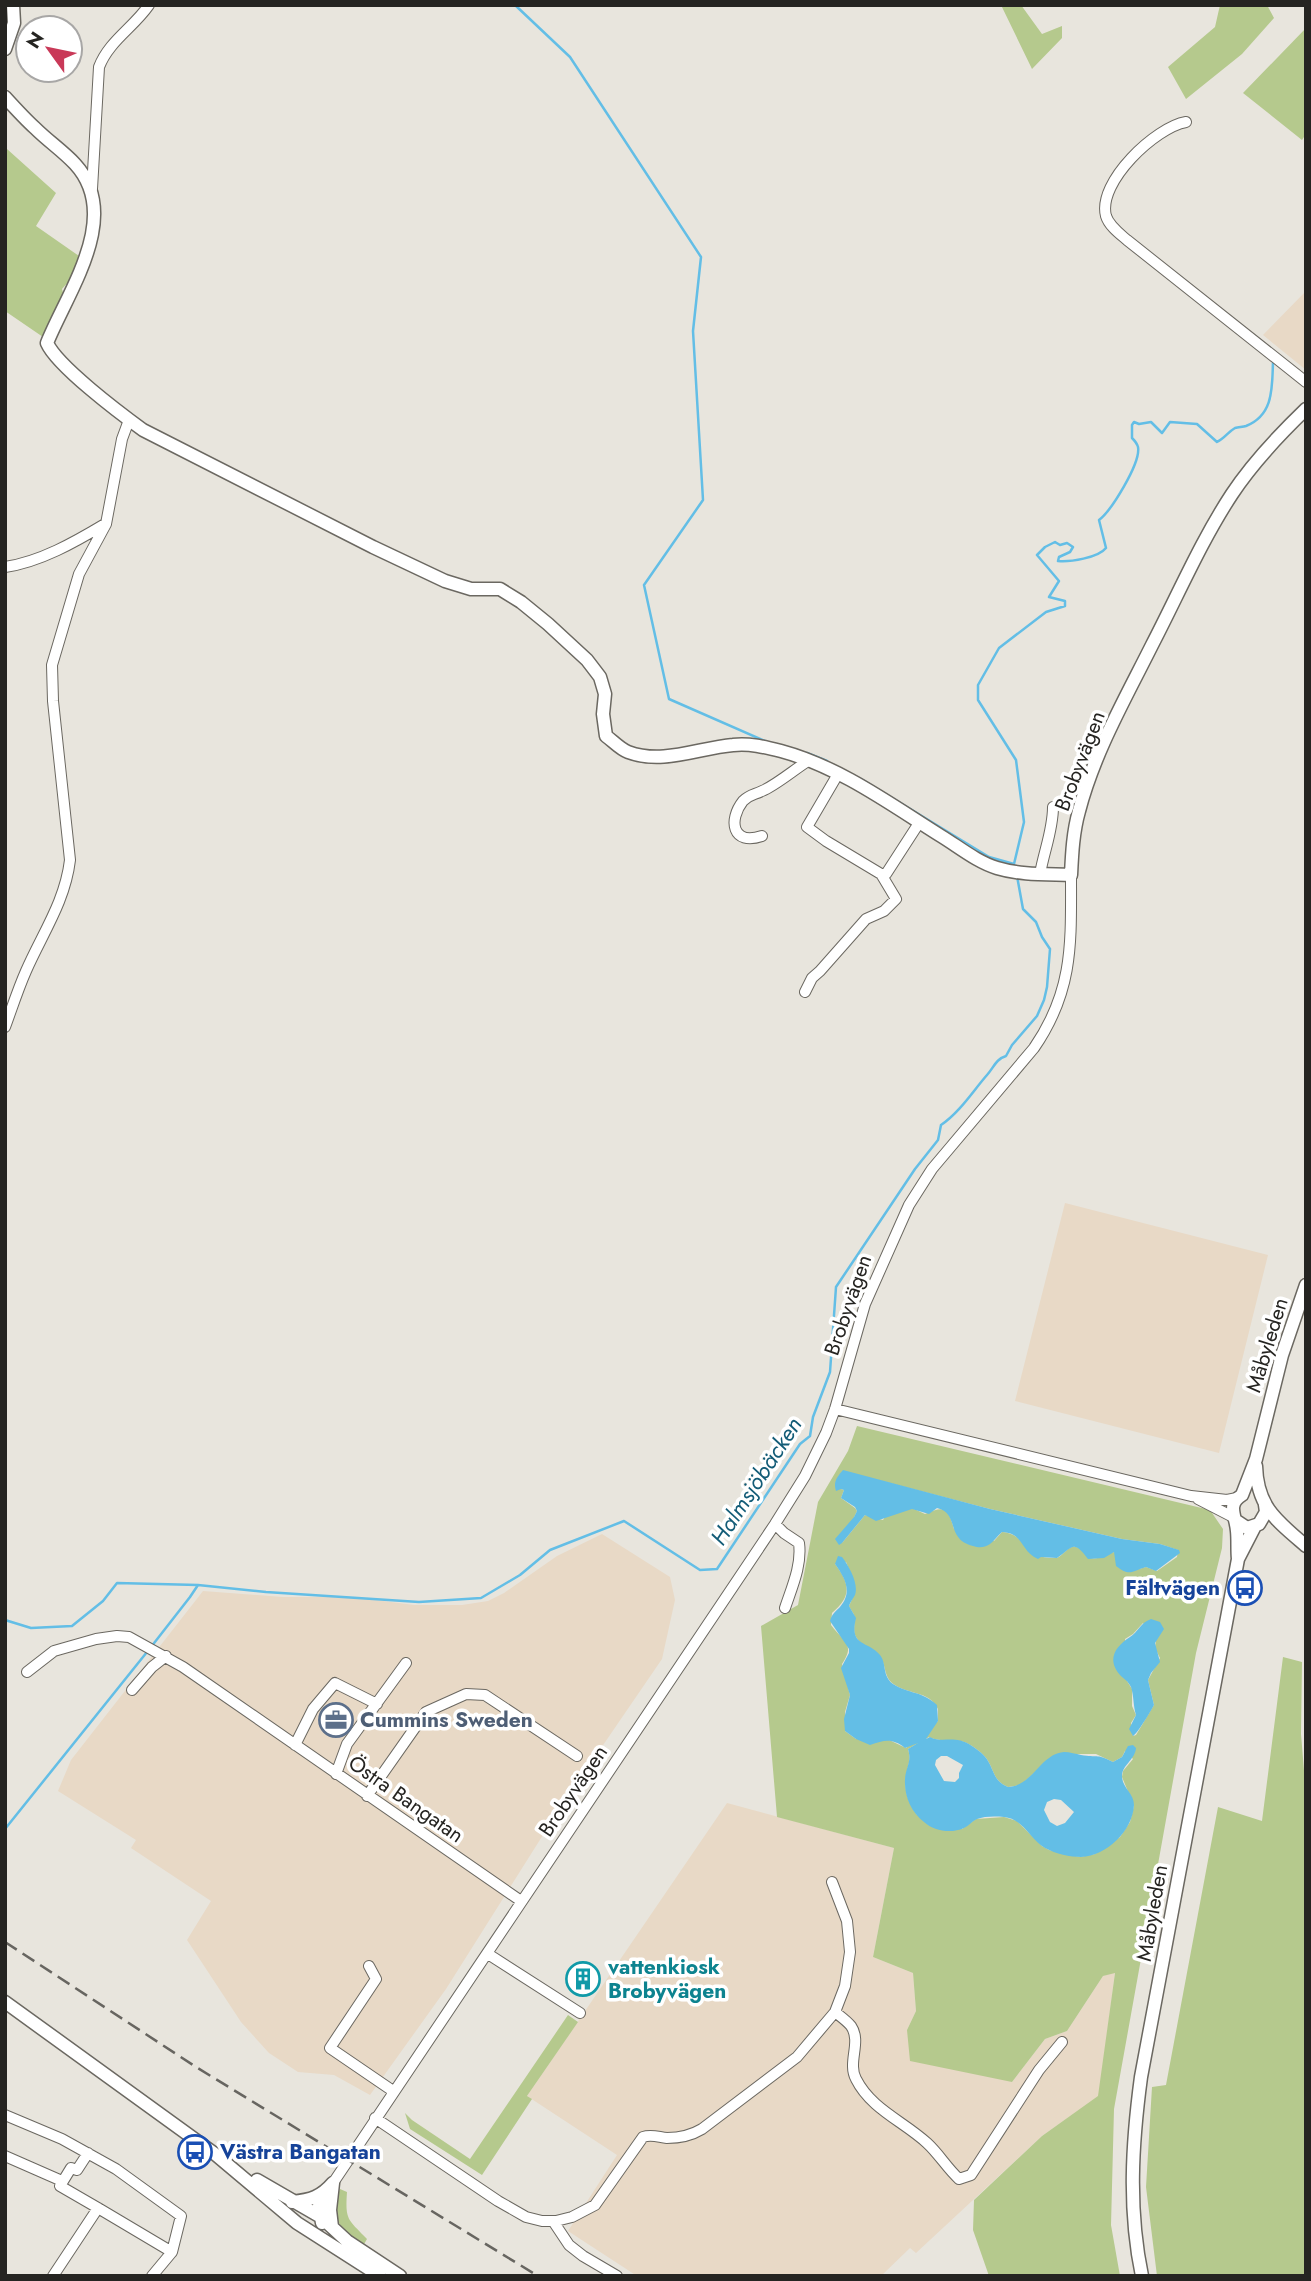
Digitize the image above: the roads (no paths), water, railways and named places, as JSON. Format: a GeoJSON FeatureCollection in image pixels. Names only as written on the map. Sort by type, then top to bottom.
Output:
{"type":"FeatureCollection","features":[{"type":"Feature","properties":{"kind":"street"},"geometry":{"type":"LineString","coordinates":[[5,49],[14,23],[13,5]]}},
{"type":"Feature","properties":{"kind":"street"},"geometry":{"type":"LineString","coordinates":[[148,6],[135,23],[114,41],[99,67],[92,189],[94,210],[88,249],[76,285],[47,343],[57,359],[143,430],[445,581],[471,589],[500,589],[521,603],[587,660],[600,677],[606,694],[603,714],[606,736],[627,751],[655,757],[673,757],[719,747],[746,745],[783,752],[838,774],[886,800],[993,867],[1010,872],[1071,875]]}},
{"type":"Feature","properties":{"kind":"street"},"geometry":{"type":"LineString","coordinates":[[5,97],[75,163],[92,189]]}},
{"type":"Feature","properties":{"kind":"street"},"geometry":{"type":"LineString","coordinates":[[1186,122],[1178,123],[1161,133],[1128,162],[1117,176],[1107,198],[1106,215],[1112,226],[1128,240],[1306,382]]}},
{"type":"Feature","properties":{"kind":"street","name":"Brobyvägen"},"geometry":{"type":"LineString","coordinates":[[322,2194],[333,2183],[488,1954],[775,1524],[810,1466],[835,1409],[865,1304],[909,1205],[932,1169],[1034,1048],[1058,1006],[1065,986],[1071,942],[1073,841],[1087,783],[1106,737],[1215,522],[1232,494],[1271,444],[1306,409]]}},
{"type":"Feature","properties":{"kind":"street"},"geometry":{"type":"LineString","coordinates":[[5,1027],[26,970],[61,900],[69,870],[71,860],[53,701],[52,665],[79,573],[106,524],[122,439],[129,420]]}},
{"type":"Feature","properties":{"kind":"street"},"geometry":{"type":"LineString","coordinates":[[5,567],[39,557],[106,524]]}},
{"type":"Feature","properties":{"kind":"street"},"geometry":{"type":"LineString","coordinates":[[762,835],[744,839],[737,833],[735,822],[738,809],[752,793],[762,791],[808,761]]}},
{"type":"Feature","properties":{"kind":"street"},"geometry":{"type":"LineString","coordinates":[[805,992],[812,978],[866,919],[884,911],[896,899],[881,874],[807,827],[838,774]]}},
{"type":"Feature","properties":{"kind":"street"},"geometry":{"type":"LineString","coordinates":[[1040,874],[1053,824],[1053,807]]}},
{"type":"Feature","properties":{"kind":"street"},"geometry":{"type":"LineString","coordinates":[[881,874],[886,874],[919,823]]}},
{"type":"Feature","properties":{"kind":"street","name":"Måbyleden"},"geometry":{"type":"LineString","coordinates":[[1142,2276],[1134,2224],[1132,2171],[1136,2113],[1238,1559],[1232,1508],[1240,1497],[1256,1459],[1279,1368],[1306,1285]]}},
{"type":"Feature","properties":{"kind":"street"},"geometry":{"type":"LineString","coordinates":[[835,1409],[1191,1496],[1227,1500],[1255,1494],[1273,1516],[1306,1546]]}},
{"type":"Feature","properties":{"kind":"street","name":"Måbyleden"},"geometry":{"type":"LineString","coordinates":[[1238,1559],[1266,1512],[1256,1485],[1256,1459]]}},
{"type":"Feature","properties":{"kind":"street"},"geometry":{"type":"LineString","coordinates":[[1191,1496],[1242,1526],[1279,1528],[1293,1534]]}},
{"type":"Feature","properties":{"kind":"street"},"geometry":{"type":"LineString","coordinates":[[775,1524],[784,1534],[799,1543],[801,1553],[785,1608]]}},
{"type":"Feature","properties":{"kind":"street","name":"Östra Bangatan"},"geometry":{"type":"LineString","coordinates":[[27,1672],[54,1651],[96,1639],[129,1637],[166,1656],[521,1902]]}},
{"type":"Feature","properties":{"kind":"street"},"geometry":{"type":"LineString","coordinates":[[132,1690],[152,1667],[166,1656]]}},
{"type":"Feature","properties":{"kind":"street"},"geometry":{"type":"LineString","coordinates":[[336,1774],[347,1744],[406,1663]]}},
{"type":"Feature","properties":{"kind":"street"},"geometry":{"type":"LineString","coordinates":[[295,1745],[313,1709],[335,1683],[377,1704]]}},
{"type":"Feature","properties":{"kind":"street"},"geometry":{"type":"LineString","coordinates":[[367,1796],[426,1712],[466,1694],[485,1695],[577,1756]]}},
{"type":"Feature","properties":{"kind":"street"},"geometry":{"type":"LineString","coordinates":[[375,2118],[526,2217],[553,2221],[572,2217],[595,2205],[643,2137],[695,2134],[797,2057],[835,2012],[845,1986],[850,1952],[847,1921],[832,1882]]}},
{"type":"Feature","properties":{"kind":"street"},"geometry":{"type":"LineString","coordinates":[[488,1954],[580,2013]]}},
{"type":"Feature","properties":{"kind":"street"},"geometry":{"type":"LineString","coordinates":[[369,1966],[376,1979],[330,2048],[393,2091]]}},
{"type":"Feature","properties":{"kind":"street"},"geometry":{"type":"LineString","coordinates":[[5,2002],[288,2206],[312,2218],[325,2214]]}},
{"type":"Feature","properties":{"kind":"street"},"geometry":{"type":"LineString","coordinates":[[835,2012],[851,2026],[856,2038],[852,2065],[855,2077],[867,2095],[882,2111],[924,2140],[959,2179],[971,2175],[1039,2070],[1062,2042]]}},
{"type":"Feature","properties":{"kind":"street"},"geometry":{"type":"LineString","coordinates":[[5,2115],[62,2139],[116,2169],[181,2216],[172,2252],[152,2276]]}},
{"type":"Feature","properties":{"kind":"street"},"geometry":{"type":"LineString","coordinates":[[88,2153],[77,2170],[71,2168],[60,2186],[172,2252]]}},
{"type":"Feature","properties":{"kind":"street"},"geometry":{"type":"LineString","coordinates":[[5,2156],[62,2182]]}},
{"type":"Feature","properties":{"kind":"street","name":"Brobyvägen"},"geometry":{"type":"LineString","coordinates":[[325,2214],[333,2183]]}},
{"type":"Feature","properties":{"kind":"street"},"geometry":{"type":"LineString","coordinates":[[288,2206],[322,2194]]}},
{"type":"Feature","properties":{"kind":"street"},"geometry":{"type":"LineString","coordinates":[[322,2194],[319,2206],[332,2227],[346,2241],[400,2276]]}},
{"type":"Feature","properties":{"kind":"street"},"geometry":{"type":"LineString","coordinates":[[288,2206],[297,2223],[380,2276]]}},
{"type":"Feature","properties":{"kind":"street"},"geometry":{"type":"LineString","coordinates":[[53,2276],[98,2208]]}},
{"type":"Feature","properties":{"kind":"street"},"geometry":{"type":"LineString","coordinates":[[325,2214],[324,2229],[346,2253]]}},
{"type":"Feature","properties":{"kind":"street"},"geometry":{"type":"LineString","coordinates":[[553,2221],[569,2245],[617,2276]]}},
{"type":"Feature","properties":{"kind":"water"},"geometry":{"type":"Polygon","coordinates":[[[843,1470],[990,1509],[1122,1539],[1160,1544],[1179,1550],[1180,1553],[1156,1571],[1146,1567],[1131,1572],[1125,1571],[1116,1566],[1114,1552],[1104,1558],[1088,1559],[1076,1547],[1070,1548],[1057,1558],[1038,1559],[1009,1533],[1002,1532],[984,1547],[964,1543],[955,1532],[948,1515],[937,1508],[929,1514],[912,1509],[876,1521],[865,1515],[839,1545],[835,1539],[857,1511],[841,1498],[844,1490],[836,1491],[836,1480],[843,1470]]]}},
{"type":"Feature","properties":{"kind":"water"},"geometry":{"type":"Polygon","coordinates":[[[838,1556],[842,1557],[854,1581],[856,1591],[849,1606],[856,1618],[854,1627],[857,1638],[880,1655],[887,1677],[893,1684],[926,1697],[937,1705],[938,1721],[926,1739],[930,1737],[966,1742],[987,1759],[997,1779],[1008,1787],[1024,1781],[1056,1754],[1066,1752],[1113,1762],[1122,1757],[1128,1746],[1133,1745],[1135,1752],[1122,1776],[1132,1797],[1133,1814],[1117,1840],[1091,1856],[1072,1856],[1045,1848],[1011,1819],[983,1817],[959,1830],[943,1831],[933,1828],[919,1818],[909,1803],[905,1785],[908,1749],[918,1743],[905,1748],[888,1741],[870,1745],[845,1731],[844,1719],[850,1695],[841,1668],[849,1649],[830,1621],[844,1601],[847,1590],[835,1564],[838,1556]],[[941,1756],[935,1765],[944,1781],[955,1782],[963,1765],[947,1756],[941,1756]],[[1061,1800],[1047,1802],[1044,1810],[1050,1822],[1057,1826],[1065,1823],[1074,1812],[1061,1800]]]}},
{"type":"Feature","properties":{"kind":"water"},"geometry":{"type":"Polygon","coordinates":[[[1151,1619],[1160,1622],[1164,1629],[1155,1643],[1160,1662],[1148,1680],[1154,1705],[1133,1736],[1129,1729],[1136,1715],[1132,1690],[1116,1669],[1113,1658],[1121,1644],[1151,1619]]]}},
{"type":"Feature","properties":{"kind":"waterway"},"geometry":{"type":"LineString","coordinates":[[515,5],[570,57],[701,257],[693,331],[703,500],[644,585],[669,699],[767,742]]}},
{"type":"Feature","properties":{"kind":"waterway","name":"Halmsjöbäcken"},"geometry":{"type":"LineString","coordinates":[[861,779],[989,857],[1014,864],[1024,822],[1016,760],[978,700],[978,685],[999,648],[1046,612],[1065,606],[1065,601],[1049,597],[1059,581],[1037,555],[1055,542],[1060,545],[1067,543],[1073,547],[1070,552],[1059,557],[1058,561],[1090,557],[1106,548],[1099,520],[1117,497],[1135,464],[1138,447],[1132,438],[1134,422],[1151,422],[1162,433],[1170,422],[1197,424],[1217,442],[1235,428],[1255,421],[1267,408],[1273,362]]}},
{"type":"Feature","properties":{"kind":"waterway"},"geometry":{"type":"LineString","coordinates":[[807,753],[827,761]]}},
{"type":"Feature","properties":{"kind":"waterway","name":"Halmsjöbäcken"},"geometry":{"type":"LineString","coordinates":[[151,1647],[198,1585],[419,1602],[481,1598],[520,1575],[550,1550],[624,1521],[700,1570],[717,1569],[800,1444],[810,1436],[813,1417],[830,1372],[836,1287],[915,1169],[938,1140],[941,1125],[960,1108],[997,1061],[1006,1056],[1037,1016],[1044,1000],[1050,949],[1036,922],[1023,909],[1017,876]]}},
{"type":"Feature","properties":{"kind":"waterway"},"geometry":{"type":"LineString","coordinates":[[5,1620],[31,1628],[72,1626],[103,1601],[117,1583],[198,1585]]}},
{"type":"Feature","properties":{"kind":"waterway"},"geometry":{"type":"LineString","coordinates":[[5,1829],[147,1652]]}},
{"type":"Feature","properties":{"kind":"railway"},"geometry":{"type":"LineString","coordinates":[[5,1942],[196,2067],[538,2276]]}},
{"type":"Feature","properties":{"kind":"place","name":"Fältvägen"},"geometry":{"type":"Point","coordinates":[1245,1588]}},
{"type":"Feature","properties":{"kind":"place","name":"Cummins Sweden"},"geometry":{"type":"Point","coordinates":[336,1720]}},
{"type":"Feature","properties":{"kind":"place","name":"vattenkiosk Brobyvägen"},"geometry":{"type":"Point","coordinates":[583,1979]}},
{"type":"Feature","properties":{"kind":"place","name":"Västra Bangatan"},"geometry":{"type":"Point","coordinates":[195,2152]}}]}
